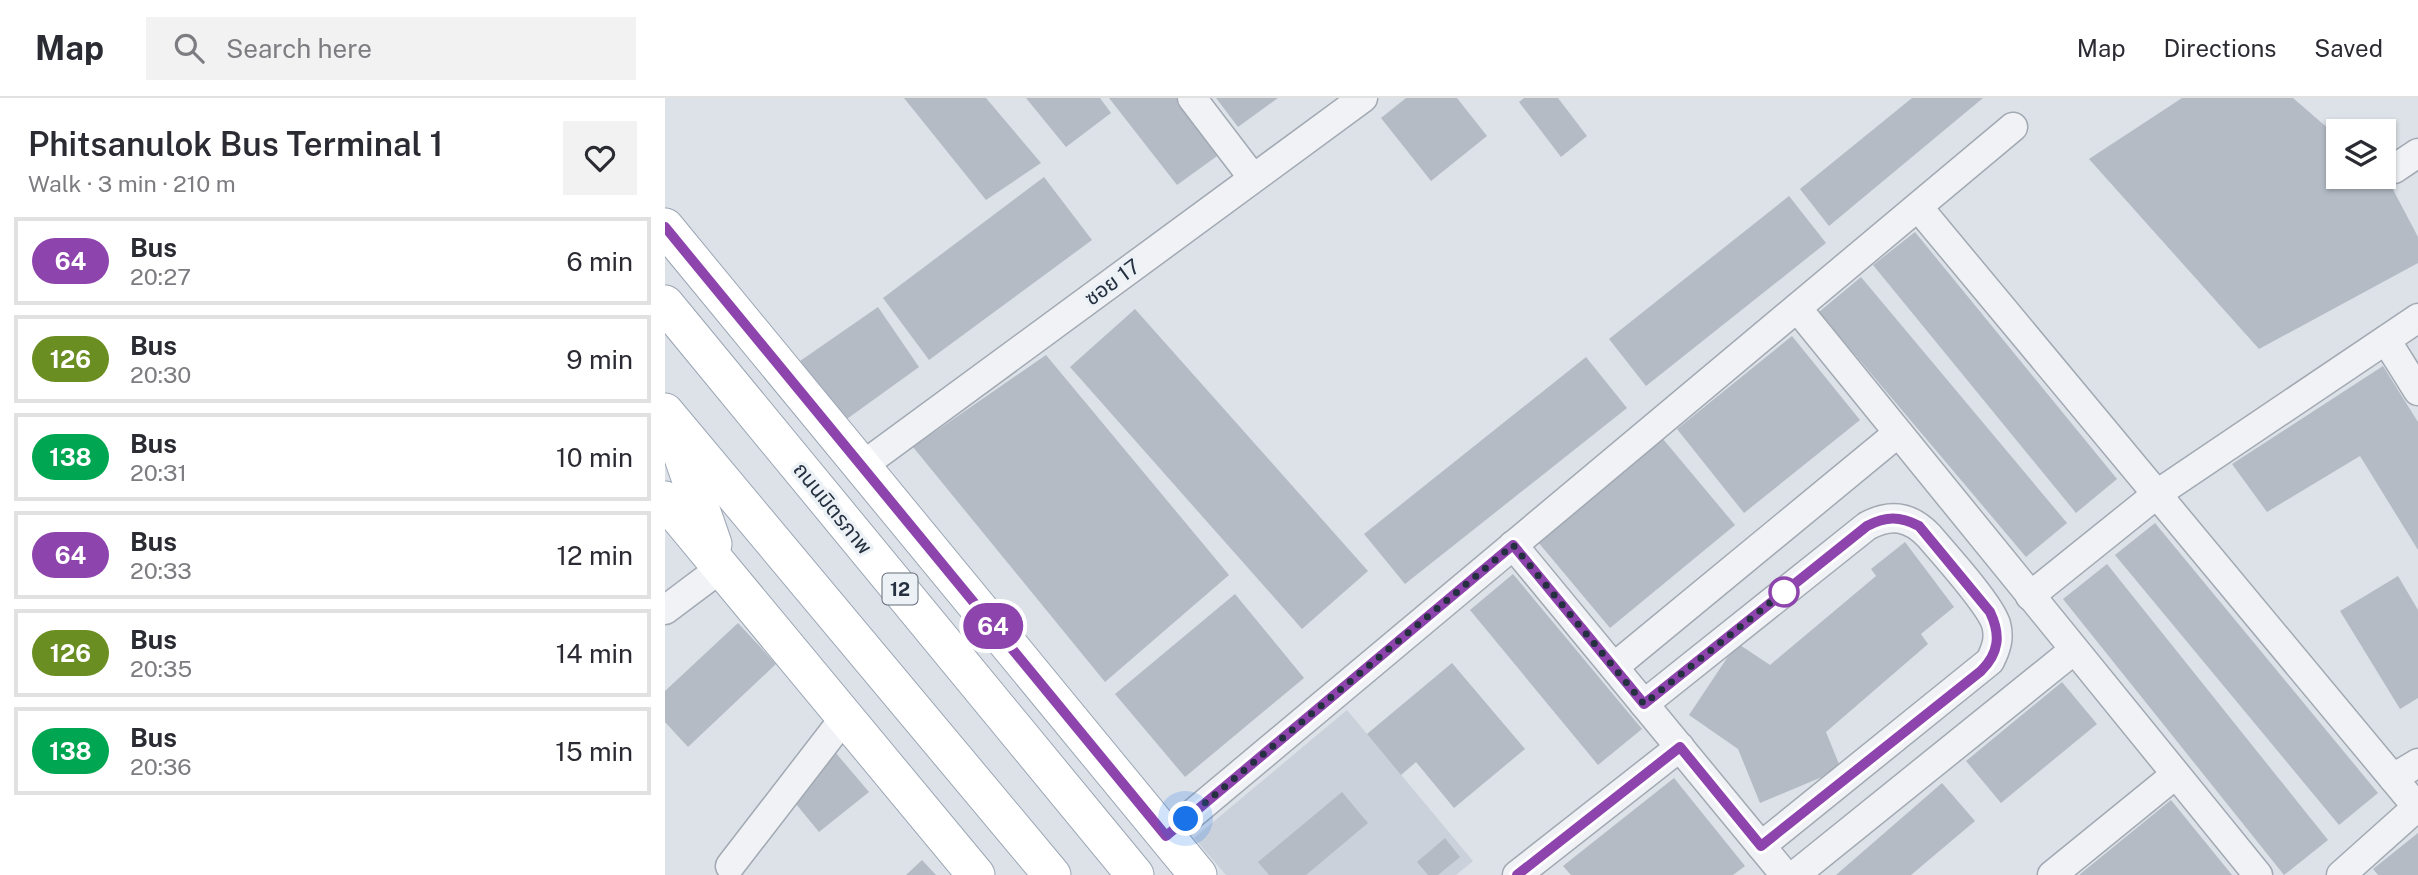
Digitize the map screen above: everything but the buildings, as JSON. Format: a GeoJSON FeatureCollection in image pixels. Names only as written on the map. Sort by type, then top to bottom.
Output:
{"type":"FeatureCollection","features":[{"type":"Feature","properties":{"kind":"main road"},"geometry":{"type":"LineString","coordinates":[[665,227],[1198,875]]}},
{"type":"Feature","properties":{"kind":"main road"},"geometry":{"type":"LineString","coordinates":[[669,308],[813,407]]}},
{"type":"Feature","properties":{"kind":"main road","name":"ถนนมิตรภาพ"},"geometry":{"type":"LineString","coordinates":[[669,308],[1135,875]]}},
{"type":"Feature","properties":{"kind":"main road"},"geometry":{"type":"LineString","coordinates":[[667,415],[721,568]]}},
{"type":"Feature","properties":{"kind":"main road"},"geometry":{"type":"LineString","coordinates":[[667,415],[1052,875]]}},
{"type":"Feature","properties":{"kind":"main road"},"geometry":{"type":"LineString","coordinates":[[665,499],[976,875]]}},
{"type":"Feature","properties":{"kind":"street"},"geometry":{"type":"LineString","coordinates":[[1192,98],[1253,178]]}},
{"type":"Feature","properties":{"kind":"street","name":"ซอย 17"},"geometry":{"type":"LineString","coordinates":[[862,466],[1363,98]]}},
{"type":"Feature","properties":{"kind":"street"},"geometry":{"type":"LineString","coordinates":[[1166,836],[2013,127]]}},
{"type":"Feature","properties":{"kind":"street"},"geometry":{"type":"LineString","coordinates":[[2396,168],[2418,153]]}},
{"type":"Feature","properties":{"kind":"street"},"geometry":{"type":"LineString","coordinates":[[1918,207],[2417,807],[2341,875]]}},
{"type":"Feature","properties":{"kind":"street"},"geometry":{"type":"LineString","coordinates":[[1797,308],[2258,875]]}},
{"type":"Feature","properties":{"kind":"street"},"geometry":{"type":"LineString","coordinates":[[2030,596],[2157,494],[2418,318]]}},
{"type":"Feature","properties":{"kind":"street"},"geometry":{"type":"LineString","coordinates":[[2386,340],[2418,391]]}},
{"type":"Feature","properties":{"kind":"street"},"geometry":{"type":"LineString","coordinates":[[1614,667],[1898,433]]}},
{"type":"Feature","properties":{"kind":"street"},"geometry":{"type":"LineString","coordinates":[[1644,704],[1867,526],[1879,519],[1906,519],[1929,536],[1990,612],[1996,624],[1996,650],[1990,662],[1761,846]]}},
{"type":"Feature","properties":{"kind":"street"},"geometry":{"type":"LineString","coordinates":[[1513,545],[1784,875]]}},
{"type":"Feature","properties":{"kind":"street"},"geometry":{"type":"LineString","coordinates":[[665,610],[721,568]]}},
{"type":"Feature","properties":{"kind":"street"},"geometry":{"type":"LineString","coordinates":[[1795,875],[2074,650]]}},
{"type":"Feature","properties":{"kind":"street"},"geometry":{"type":"LineString","coordinates":[[730,866],[845,717]]}},
{"type":"Feature","properties":{"kind":"street"},"geometry":{"type":"LineString","coordinates":[[1517,875],[1680,747]]}},
{"type":"Feature","properties":{"kind":"street"},"geometry":{"type":"LineString","coordinates":[[2393,778],[2418,762]]}},
{"type":"Feature","properties":{"kind":"street"},"geometry":{"type":"LineString","coordinates":[[2052,875],[2175,775]]}},
{"type":"Feature","properties":{"kind":"shaded area"},"geometry":{"type":"Polygon","coordinates":[[[1347,710],[1473,861],[1456,875],[1226,875],[1194,838],[1347,710]]]}},
{"type":"Feature","properties":{"kind":"bus line","name":"64"},"geometry":{"type":"LineString","coordinates":[[665,227],[1166,836],[1513,545],[1644,704],[1879,519],[1906,519],[1919,526],[1990,612],[1998,637],[1990,662],[1761,846],[1680,747],[1517,875]]}},
{"type":"Feature","properties":{"kind":"route"},"geometry":{"type":"LineString","coordinates":[[1186,819],[1513,545],[1644,704],[1786,590],[1784,592]]}}]}
